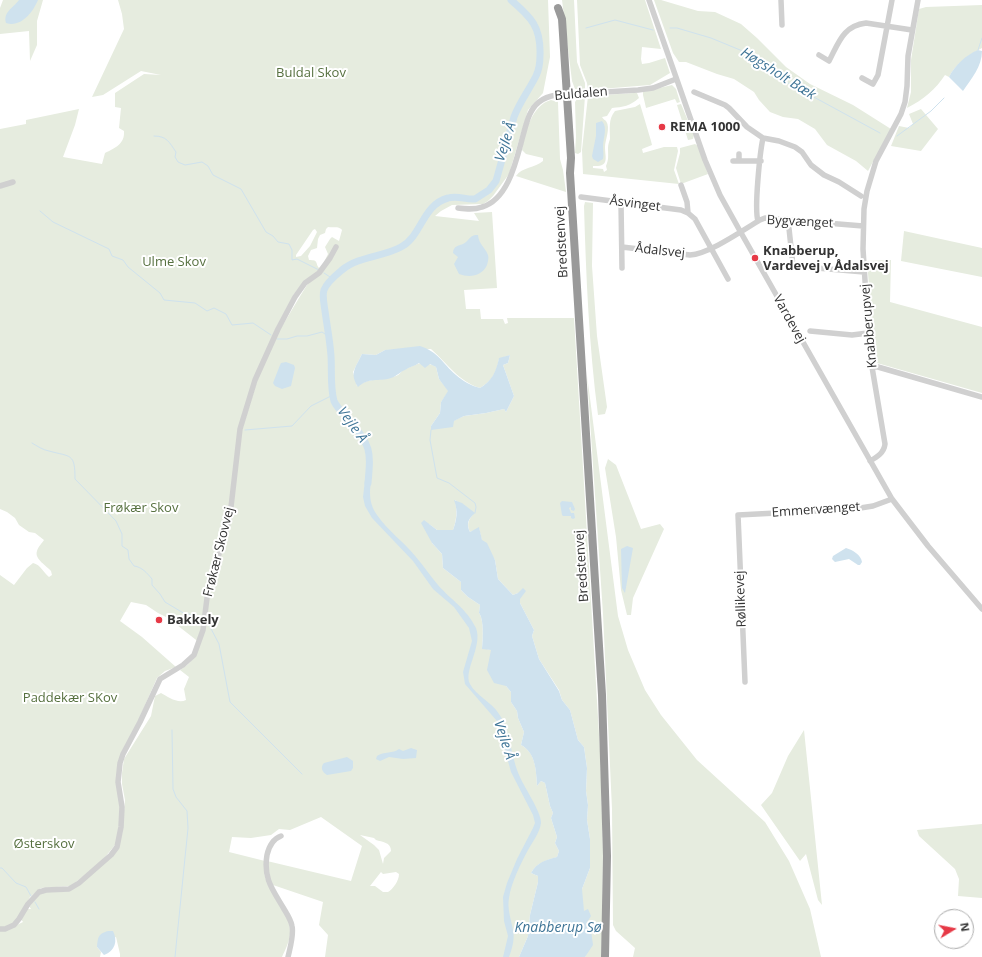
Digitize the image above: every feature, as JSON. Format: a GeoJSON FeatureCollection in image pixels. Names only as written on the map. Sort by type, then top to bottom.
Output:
{"type":"FeatureCollection","features":[{"type":"Feature","properties":{"kind":"highway","name":"Bredstenvej"},"geometry":{"type":"LineString","coordinates":[[558,4],[557,21],[571,158],[570,173],[602,695],[607,856],[605,957]]}},
{"type":"Feature","properties":{"kind":"street","name":"Vardevej"},"geometry":{"type":"LineString","coordinates":[[649,0],[676,79],[720,195],[892,499],[923,540],[982,609]]}},
{"type":"Feature","properties":{"kind":"street"},"geometry":{"type":"LineString","coordinates":[[781,0],[782,25]]}},
{"type":"Feature","properties":{"kind":"street"},"geometry":{"type":"LineString","coordinates":[[862,78],[873,84],[880,66],[892,0]]}},
{"type":"Feature","properties":{"kind":"street","name":"Knabberupvej"},"geometry":{"type":"LineString","coordinates":[[870,461],[881,454],[886,444],[872,367],[868,333],[864,272],[864,209],[871,176],[876,161],[901,114],[905,102],[908,56],[918,0]]}},
{"type":"Feature","properties":{"kind":"street"},"geometry":{"type":"LineString","coordinates":[[819,55],[829,61],[842,36],[854,26],[866,23],[912,30]]}},
{"type":"Feature","properties":{"kind":"street","name":"Buldalen"},"geometry":{"type":"LineString","coordinates":[[458,208],[484,207],[495,200],[511,178],[528,120],[534,107],[539,101],[547,97],[565,94],[653,88],[676,79]]}},
{"type":"Feature","properties":{"kind":"street"},"geometry":{"type":"LineString","coordinates":[[694,92],[729,108],[747,127],[763,138],[780,141],[795,147],[802,152],[811,165],[824,175],[839,182],[854,194],[861,196]]}},
{"type":"Feature","properties":{"kind":"street"},"geometry":{"type":"LineString","coordinates":[[758,221],[757,210],[763,138]]}},
{"type":"Feature","properties":{"kind":"street"},"geometry":{"type":"LineString","coordinates":[[738,154],[736,161],[761,161]]}},
{"type":"Feature","properties":{"kind":"street"},"geometry":{"type":"LineString","coordinates":[[0,186],[13,182]]}},
{"type":"Feature","properties":{"kind":"street"},"geometry":{"type":"LineString","coordinates":[[681,185],[687,202],[688,213],[695,220],[728,279]]}},
{"type":"Feature","properties":{"kind":"street","name":"Åsvinget"},"geometry":{"type":"LineString","coordinates":[[581,197],[681,210],[688,213]]}},
{"type":"Feature","properties":{"kind":"street"},"geometry":{"type":"LineString","coordinates":[[621,203],[622,268]]}},
{"type":"Feature","properties":{"kind":"street","name":"Bygvænget"},"geometry":{"type":"LineString","coordinates":[[740,231],[766,218],[863,226]]}},
{"type":"Feature","properties":{"kind":"street"},"geometry":{"type":"LineString","coordinates":[[788,219],[792,266],[864,272]]}},
{"type":"Feature","properties":{"kind":"street","name":"Ådalsvej"},"geometry":{"type":"LineString","coordinates":[[622,247],[690,255],[702,253],[740,231]]}},
{"type":"Feature","properties":{"kind":"street","name":"Frøkær Skovvej"},"geometry":{"type":"LineString","coordinates":[[0,929],[5,929],[14,925],[28,904],[39,892],[46,890],[69,889],[79,883],[111,855],[117,847],[121,827],[122,807],[118,782],[120,763],[123,754],[140,722],[158,681],[183,665],[194,655],[203,630],[208,590],[227,528],[231,507],[240,429],[255,380],[294,297],[305,283],[319,273],[336,247]]}},
{"type":"Feature","properties":{"kind":"street"},"geometry":{"type":"LineString","coordinates":[[810,331],[852,335],[868,333]]}},
{"type":"Feature","properties":{"kind":"street"},"geometry":{"type":"LineString","coordinates":[[872,367],[878,367],[982,397]]}},
{"type":"Feature","properties":{"kind":"street","name":"Emmervænget"},"geometry":{"type":"LineString","coordinates":[[738,515],[854,509],[873,506],[892,499]]}},
{"type":"Feature","properties":{"kind":"street","name":"Røllikevej"},"geometry":{"type":"LineString","coordinates":[[738,515],[745,682]]}},
{"type":"Feature","properties":{"kind":"street"},"geometry":{"type":"LineString","coordinates":[[281,836],[276,838],[268,851],[266,875],[268,883],[288,915],[293,927],[288,957]]}},
{"type":"Feature","properties":{"kind":"green space"},"geometry":{"type":"Polygon","coordinates":[[[3,0],[43,0],[37,21],[37,45],[30,61],[29,31],[0,34],[0,8],[3,0]]]}},
{"type":"Feature","properties":{"kind":"green space"},"geometry":{"type":"Polygon","coordinates":[[[118,0],[548,0],[550,57],[543,93],[528,110],[509,174],[493,196],[483,204],[452,205],[435,216],[479,221],[474,213],[492,212],[497,288],[464,290],[466,309],[480,309],[481,319],[503,319],[505,324],[508,323],[507,318],[574,318],[600,751],[603,852],[601,957],[585,957],[587,952],[586,924],[582,901],[582,889],[590,868],[590,839],[587,820],[587,768],[584,747],[578,740],[570,710],[562,700],[559,690],[539,659],[532,636],[534,630],[520,603],[518,593],[513,595],[498,579],[495,560],[482,541],[479,528],[470,532],[468,526],[474,513],[455,500],[456,515],[453,530],[437,530],[429,524],[432,543],[442,554],[443,568],[461,582],[461,590],[468,597],[480,605],[479,613],[482,620],[483,630],[482,648],[491,650],[506,686],[511,692],[511,702],[517,711],[518,718],[524,732],[521,745],[530,753],[534,762],[537,786],[541,781],[545,783],[553,813],[551,818],[557,837],[555,843],[559,851],[557,857],[539,864],[531,873],[538,876],[538,882],[530,915],[528,936],[519,957],[325,957],[328,935],[319,925],[323,902],[273,885],[271,883],[267,861],[351,881],[362,846],[321,817],[290,830],[279,829],[271,835],[251,838],[232,837],[229,852],[265,861],[264,871],[266,881],[286,915],[289,924],[289,939],[282,957],[120,957],[116,937],[97,947],[101,952],[100,957],[0,957],[0,930],[4,931],[23,922],[21,919],[27,909],[31,909],[29,906],[40,894],[47,891],[67,891],[112,857],[122,835],[125,800],[122,784],[124,759],[151,716],[155,696],[161,693],[176,701],[186,700],[184,689],[189,677],[180,670],[188,665],[193,659],[200,643],[168,618],[146,605],[131,602],[120,621],[142,637],[176,667],[165,671],[157,678],[118,761],[121,811],[119,833],[115,845],[101,862],[71,886],[41,888],[30,897],[20,916],[12,925],[0,928],[0,575],[14,585],[27,568],[33,563],[40,567],[49,577],[52,575],[51,571],[37,557],[38,548],[44,540],[35,533],[29,532],[19,525],[15,518],[0,509],[0,129],[26,124],[26,120],[79,109],[75,125],[63,157],[102,164],[105,153],[119,145],[124,135],[124,131],[119,128],[121,108],[115,107],[115,93],[144,74],[161,75],[141,71],[103,95],[92,97],[124,29],[118,0]],[[328,227],[325,233],[320,235],[317,248],[311,250],[308,256],[309,260],[316,261],[319,268],[322,266],[328,254],[325,247],[332,237],[339,241],[342,230],[328,227]],[[315,229],[296,257],[301,256],[310,246],[317,232],[315,229]],[[314,278],[304,281],[294,294],[275,330],[254,379],[242,430],[257,381],[278,333],[307,285],[314,278]],[[431,349],[385,350],[376,355],[362,354],[353,372],[357,386],[367,381],[396,376],[403,370],[421,363],[427,363],[436,367],[439,379],[449,391],[441,402],[440,413],[431,426],[453,421],[464,416],[504,409],[506,412],[514,396],[503,365],[508,363],[510,355],[499,359],[493,376],[480,388],[459,377],[431,349]],[[360,835],[374,845],[379,850],[383,864],[384,858],[391,851],[390,846],[374,838],[360,835]],[[381,872],[370,886],[375,886],[383,892],[388,892],[392,889],[398,879],[399,874],[396,872],[383,874],[381,872]]]}},
{"type":"Feature","properties":{"kind":"green space"},"geometry":{"type":"Polygon","coordinates":[[[562,0],[574,0],[577,62],[585,83],[585,90],[575,89],[572,81],[562,0]]]}},
{"type":"Feature","properties":{"kind":"green space"},"geometry":{"type":"Polygon","coordinates":[[[577,0],[645,0],[661,49],[642,47],[642,64],[665,58],[670,73],[650,85],[588,90],[580,65],[577,0]]]}},
{"type":"Feature","properties":{"kind":"green space"},"geometry":{"type":"Polygon","coordinates":[[[654,0],[661,0],[698,11],[715,12],[741,24],[786,67],[810,84],[853,105],[891,129],[868,171],[856,161],[827,145],[815,129],[798,119],[783,117],[770,112],[754,92],[734,79],[686,62],[679,62],[673,53],[654,0]]]}},
{"type":"Feature","properties":{"kind":"green space"},"geometry":{"type":"Polygon","coordinates":[[[982,5],[982,48],[963,60],[949,77],[945,75],[929,94],[907,108],[911,92],[911,60],[919,9],[926,7],[982,5]]]}},
{"type":"Feature","properties":{"kind":"green space"},"geometry":{"type":"Polygon","coordinates":[[[672,85],[676,89],[680,102],[677,103],[675,99],[646,108],[643,92],[672,85]]]}},
{"type":"Feature","properties":{"kind":"green space"},"geometry":{"type":"Polygon","coordinates":[[[637,93],[639,98],[636,101],[626,106],[612,108],[607,116],[602,117],[606,121],[608,127],[605,147],[606,158],[602,165],[593,166],[593,168],[603,169],[604,172],[607,170],[606,166],[610,139],[610,121],[615,111],[635,107],[640,104],[652,145],[642,149],[643,153],[664,147],[677,147],[678,151],[674,170],[679,184],[583,174],[582,150],[588,96],[637,93]]]}},
{"type":"Feature","properties":{"kind":"green space"},"geometry":{"type":"Polygon","coordinates":[[[585,96],[581,152],[578,154],[575,153],[575,102],[577,99],[585,96]]]}},
{"type":"Feature","properties":{"kind":"green space"},"geometry":{"type":"Polygon","coordinates":[[[551,100],[558,102],[560,159],[566,192],[516,176],[525,169],[543,161],[543,158],[526,154],[522,150],[527,128],[534,113],[544,103],[551,100]]]}},
{"type":"Feature","properties":{"kind":"green space"},"geometry":{"type":"Polygon","coordinates":[[[681,104],[694,135],[693,139],[688,140],[677,105],[681,104]]]}},
{"type":"Feature","properties":{"kind":"green space"},"geometry":{"type":"Polygon","coordinates":[[[921,109],[938,129],[921,151],[891,146],[899,126],[909,128],[913,124],[909,114],[921,109]]]}},
{"type":"Feature","properties":{"kind":"green space"},"geometry":{"type":"Polygon","coordinates":[[[695,144],[698,146],[708,174],[681,184],[676,168],[680,148],[695,144]]]}},
{"type":"Feature","properties":{"kind":"green space"},"geometry":{"type":"Polygon","coordinates":[[[585,202],[593,203],[592,266],[597,336],[607,407],[605,414],[598,415],[588,311],[585,202]]]}},
{"type":"Feature","properties":{"kind":"green space"},"geometry":{"type":"Polygon","coordinates":[[[904,231],[982,248],[982,277],[901,261],[904,231]]]}},
{"type":"Feature","properties":{"kind":"green space"},"geometry":{"type":"Polygon","coordinates":[[[891,260],[890,302],[982,327],[982,393],[877,363],[875,360],[867,261],[891,260]]]}},
{"type":"Feature","properties":{"kind":"green space"},"geometry":{"type":"Polygon","coordinates":[[[587,375],[618,616],[628,650],[645,690],[661,715],[697,760],[765,822],[789,861],[810,909],[821,957],[633,957],[635,948],[616,931],[613,925],[612,809],[603,614],[587,375]]]}},
{"type":"Feature","properties":{"kind":"green space"},"geometry":{"type":"Polygon","coordinates":[[[608,459],[616,465],[641,529],[660,524],[664,529],[633,598],[631,615],[627,615],[621,590],[616,537],[605,468],[608,459]]]}},
{"type":"Feature","properties":{"kind":"green space"},"geometry":{"type":"Polygon","coordinates":[[[804,730],[822,905],[818,900],[806,854],[800,861],[761,805],[772,793],[788,756],[804,730]]]}},
{"type":"Feature","properties":{"kind":"green space"},"geometry":{"type":"Polygon","coordinates":[[[982,824],[982,898],[958,896],[959,879],[955,869],[919,836],[917,830],[982,824]]]}},
{"type":"Feature","properties":{"kind":"water"},"geometry":{"type":"Polygon","coordinates":[[[19,0],[38,0],[26,18],[17,23],[6,23],[5,19],[7,13],[19,0]]]}},
{"type":"Feature","properties":{"kind":"water"},"geometry":{"type":"Polygon","coordinates":[[[978,50],[982,51],[982,57],[976,72],[963,91],[949,77],[954,68],[961,61],[978,50]]]}},
{"type":"Feature","properties":{"kind":"water"},"geometry":{"type":"Polygon","coordinates":[[[602,121],[605,127],[603,159],[598,162],[593,159],[592,156],[596,136],[596,123],[602,121]]]}},
{"type":"Feature","properties":{"kind":"water"},"geometry":{"type":"Polygon","coordinates":[[[475,235],[478,235],[487,252],[487,265],[479,274],[467,276],[459,274],[454,264],[458,257],[453,253],[454,250],[457,246],[465,243],[475,235]]]}},
{"type":"Feature","properties":{"kind":"water"},"geometry":{"type":"Polygon","coordinates":[[[420,346],[432,351],[461,379],[470,385],[480,388],[493,376],[499,358],[510,355],[508,363],[503,365],[514,396],[506,412],[504,409],[464,416],[454,421],[453,427],[431,430],[431,426],[440,413],[441,402],[448,391],[439,379],[436,367],[430,364],[425,368],[419,363],[391,378],[366,382],[358,387],[354,378],[354,370],[362,354],[376,355],[385,350],[420,346]]]}},
{"type":"Feature","properties":{"kind":"water"},"geometry":{"type":"Polygon","coordinates":[[[286,362],[294,365],[295,368],[291,386],[282,389],[275,386],[273,383],[281,363],[286,362]]]}},
{"type":"Feature","properties":{"kind":"water"},"geometry":{"type":"Polygon","coordinates":[[[368,475],[370,481],[371,501],[377,515],[419,560],[443,591],[468,615],[476,628],[477,643],[469,672],[470,684],[476,692],[496,710],[503,720],[517,769],[541,819],[539,830],[519,867],[510,892],[508,906],[514,937],[509,957],[503,957],[508,936],[504,921],[503,897],[517,859],[535,823],[533,815],[511,772],[497,721],[465,684],[463,672],[472,641],[469,628],[454,607],[433,589],[413,561],[372,518],[365,506],[363,497],[365,480],[368,475]]]}},
{"type":"Feature","properties":{"kind":"water","name":"Knabberup Sø"},"geometry":{"type":"Polygon","coordinates":[[[454,500],[462,503],[475,513],[468,522],[470,532],[479,527],[482,540],[487,543],[495,560],[498,579],[513,595],[518,593],[523,588],[526,591],[520,599],[520,603],[534,630],[532,636],[539,659],[559,691],[562,700],[570,710],[578,740],[584,747],[587,768],[586,791],[588,805],[587,820],[590,839],[590,868],[582,889],[584,911],[588,909],[591,916],[586,924],[591,930],[593,945],[585,957],[519,957],[528,936],[530,915],[538,882],[538,876],[531,873],[539,864],[557,857],[559,851],[555,843],[557,837],[551,818],[553,813],[545,783],[541,781],[537,786],[534,763],[530,753],[521,745],[524,732],[518,718],[517,711],[511,702],[511,692],[506,686],[494,683],[487,670],[491,650],[482,649],[483,630],[482,620],[479,613],[480,605],[461,590],[461,582],[443,568],[442,554],[432,543],[421,523],[424,520],[437,530],[453,530],[456,515],[454,500]]]}},
{"type":"Feature","properties":{"kind":"water"},"geometry":{"type":"Polygon","coordinates":[[[562,501],[572,502],[575,509],[574,511],[571,510],[571,507],[569,508],[571,513],[574,513],[575,518],[573,519],[571,516],[562,515],[560,503],[562,501]]]}},
{"type":"Feature","properties":{"kind":"water"},"geometry":{"type":"Polygon","coordinates":[[[627,546],[633,548],[625,593],[622,588],[621,549],[627,546]]]}},
{"type":"Feature","properties":{"kind":"water"},"geometry":{"type":"Polygon","coordinates":[[[846,548],[854,551],[858,555],[862,562],[860,565],[849,559],[835,562],[832,559],[833,556],[846,548]]]}},
{"type":"Feature","properties":{"kind":"water"},"geometry":{"type":"Polygon","coordinates":[[[411,748],[417,750],[416,758],[403,759],[389,757],[380,761],[376,759],[377,756],[383,754],[394,752],[399,749],[403,751],[411,748]]]}},
{"type":"Feature","properties":{"kind":"water"},"geometry":{"type":"Polygon","coordinates":[[[347,757],[353,761],[353,768],[351,771],[327,775],[325,774],[322,768],[324,763],[347,757]]]}},
{"type":"Feature","properties":{"kind":"water"},"geometry":{"type":"Polygon","coordinates":[[[113,931],[115,942],[111,951],[104,955],[97,947],[98,941],[99,936],[102,933],[113,931]]]}},
{"type":"Feature","properties":{"kind":"waterway","name":"Vejle Å"},"geometry":{"type":"LineString","coordinates":[[368,483],[368,449],[362,436],[334,401],[331,350],[323,300],[324,290],[327,284],[349,265],[363,259],[387,253],[408,242],[414,236],[427,214],[439,202],[452,197],[475,199],[489,190],[496,181],[514,117],[536,76],[539,69],[540,60],[540,45],[537,30],[529,17],[511,0]]}},
{"type":"Feature","properties":{"kind":"waterway","name":"Høgsholt Bæk"},"geometry":{"type":"LineString","coordinates":[[586,28],[615,20],[653,30]]}},
{"type":"Feature","properties":{"kind":"waterway","name":"Høgsholt Bæk"},"geometry":{"type":"LineString","coordinates":[[670,28],[677,28],[711,38],[745,52],[777,77],[880,133]]}},
{"type":"Feature","properties":{"kind":"waterway","name":"Høgsholt Bæk"},"geometry":{"type":"LineString","coordinates":[[978,50],[982,38]]}},
{"type":"Feature","properties":{"kind":"waterway","name":"Høgsholt Bæk"},"geometry":{"type":"LineString","coordinates":[[897,136],[931,111],[944,98]]}},
{"type":"Feature","properties":{"kind":"waterway"},"geometry":{"type":"LineString","coordinates":[[154,136],[165,138],[176,152],[175,157],[178,162],[185,165],[202,162],[208,166],[213,175],[241,189],[266,232],[273,236],[278,242],[289,244],[292,250],[292,260],[297,259],[319,270]]}},
{"type":"Feature","properties":{"kind":"waterway"},"geometry":{"type":"LineString","coordinates":[[40,211],[53,222],[109,249],[112,256],[123,260],[128,267],[160,293],[164,300],[195,303],[207,311],[214,308],[226,314],[232,325],[253,323],[271,335]]}},
{"type":"Feature","properties":{"kind":"waterway"},"geometry":{"type":"LineString","coordinates":[[324,273],[333,279]]}},
{"type":"Feature","properties":{"kind":"waterway"},"geometry":{"type":"LineString","coordinates":[[277,339],[307,336],[322,332],[328,336]]}},
{"type":"Feature","properties":{"kind":"waterway"},"geometry":{"type":"LineString","coordinates":[[245,430],[292,426],[311,406],[333,395]]}},
{"type":"Feature","properties":{"kind":"waterway"},"geometry":{"type":"LineString","coordinates":[[431,430],[430,440],[437,478],[449,483],[475,503],[475,513]]}},
{"type":"Feature","properties":{"kind":"waterway"},"geometry":{"type":"LineString","coordinates":[[32,443],[40,448],[62,454],[73,460],[75,479],[116,521],[122,534],[122,546],[128,550],[129,559],[134,566],[142,569],[152,579],[152,585],[165,602],[185,614],[201,618]]}},
{"type":"Feature","properties":{"kind":"waterway"},"geometry":{"type":"LineString","coordinates":[[207,621],[219,644],[230,702],[302,774]]}},
{"type":"Feature","properties":{"kind":"waterway"},"geometry":{"type":"LineString","coordinates":[[172,730],[173,789],[176,797],[187,811],[188,828],[175,957]]}},
{"type":"Feature","properties":{"kind":"waterway"},"geometry":{"type":"LineString","coordinates":[[0,868],[2,868],[16,883],[26,887],[31,896]]}},
{"type":"Feature","properties":{"kind":"waterway"},"geometry":{"type":"LineString","coordinates":[[35,902],[39,909]]}},
{"type":"Feature","properties":{"kind":"place","name":"REMA 1000"},"geometry":{"type":"Point","coordinates":[662,127]}},
{"type":"Feature","properties":{"kind":"place","name":"Knabberup, Vardevej v Ådalsvej"},"geometry":{"type":"Point","coordinates":[755,258]}},
{"type":"Feature","properties":{"kind":"place","name":"Bakkely"},"geometry":{"type":"Point","coordinates":[159,620]}},
{"type":"Feature","properties":{"kind":"park label","name":"Buldal Skov"},"geometry":{"type":"Point","coordinates":[311,73]}},
{"type":"Feature","properties":{"kind":"park label","name":"Ulme Skov"},"geometry":{"type":"Point","coordinates":[174,262]}},
{"type":"Feature","properties":{"kind":"park label","name":"Frøkær Skov"},"geometry":{"type":"Point","coordinates":[141,508]}},
{"type":"Feature","properties":{"kind":"park label","name":"Paddekær SKov"},"geometry":{"type":"Point","coordinates":[70,698]}},
{"type":"Feature","properties":{"kind":"park label","name":"Østerskov"},"geometry":{"type":"Point","coordinates":[44,844]}}]}
